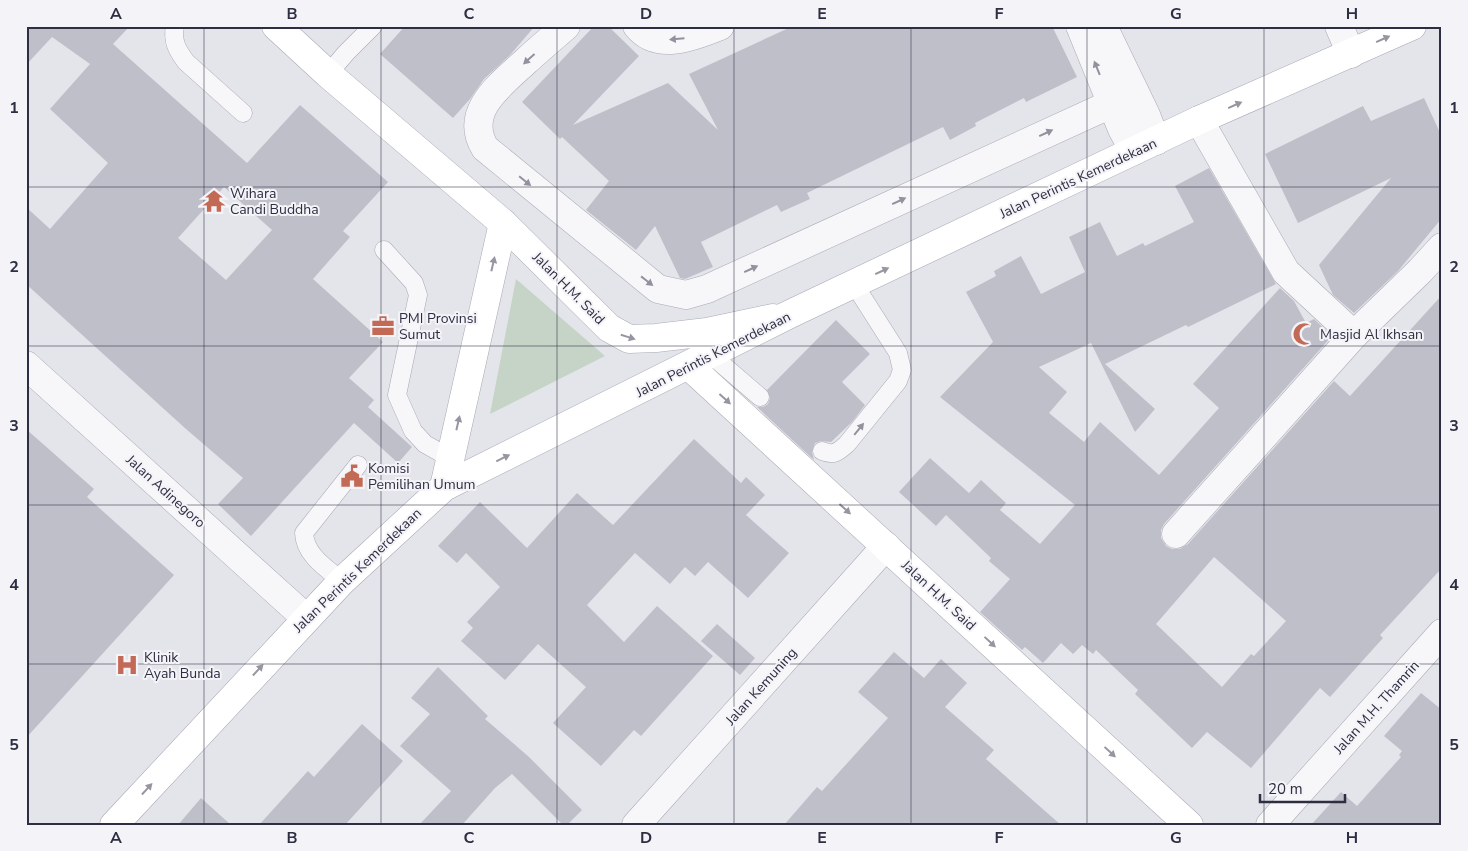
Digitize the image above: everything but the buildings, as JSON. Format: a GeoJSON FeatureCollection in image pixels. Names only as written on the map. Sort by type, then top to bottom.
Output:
{"type":"FeatureCollection","features":[{"type":"Feature","properties":{"kind":"street","name":"Jalan H.M. Said"},"geometry":{"type":"LineString","coordinates":[[276,26],[328,74],[503,222],[609,328],[629,340],[707,332],[790,314]]}},
{"type":"Feature","properties":{"kind":"street"},"geometry":{"type":"LineString","coordinates":[[566,26],[500,85],[488,99],[479,118],[479,137],[485,148],[658,289],[686,295],[707,289],[1123,98]]}},
{"type":"Feature","properties":{"kind":"street"},"geometry":{"type":"LineString","coordinates":[[637,26],[649,36],[660,40],[672,40],[688,38],[720,26]]}},
{"type":"Feature","properties":{"kind":"street"},"geometry":{"type":"LineString","coordinates":[[1080,26],[1123,98],[1145,146]]}},
{"type":"Feature","properties":{"kind":"street"},"geometry":{"type":"LineString","coordinates":[[1103,26],[1123,98]]}},
{"type":"Feature","properties":{"kind":"street"},"geometry":{"type":"LineString","coordinates":[[1339,26],[1351,54]]}},
{"type":"Feature","properties":{"kind":"street","name":"Jalan Perintis Kemerdekaan"},"geometry":{"type":"LineString","coordinates":[[114,825],[342,581],[444,487],[790,314],[1199,120],[1412,26]]}},
{"type":"Feature","properties":{"kind":"street"},"geometry":{"type":"LineString","coordinates":[[1199,120],[1286,272],[1354,335]]}},
{"type":"Feature","properties":{"kind":"street"},"geometry":{"type":"LineString","coordinates":[[444,487],[503,222]]}},
{"type":"Feature","properties":{"kind":"street"},"geometry":{"type":"LineString","coordinates":[[1176,534],[1354,335],[1442,247]]}},
{"type":"Feature","properties":{"kind":"street","name":"Jalan H.M. Said"},"geometry":{"type":"LineString","coordinates":[[699,360],[886,546],[1189,825]]}},
{"type":"Feature","properties":{"kind":"street","name":"Jalan Adinegoro"},"geometry":{"type":"LineString","coordinates":[[26,365],[306,618]]}},
{"type":"Feature","properties":{"kind":"street","name":"Jalan Kemuning"},"geometry":{"type":"LineString","coordinates":[[636,825],[886,546]]}},
{"type":"Feature","properties":{"kind":"street","name":"Jalan M.H. Thamrin"},"geometry":{"type":"LineString","coordinates":[[1270,825],[1442,633]]}},
{"type":"Feature","properties":{"kind":"lane"},"geometry":{"type":"LineString","coordinates":[[175,26],[174,44],[186,62],[243,113]]}},
{"type":"Feature","properties":{"kind":"lane"},"geometry":{"type":"LineString","coordinates":[[328,74],[346,52],[371,27]]}},
{"type":"Feature","properties":{"kind":"lane"},"geometry":{"type":"LineString","coordinates":[[384,250],[414,282],[418,295],[397,395],[413,431],[425,444],[450,458]]}},
{"type":"Feature","properties":{"kind":"lane"},"geometry":{"type":"LineString","coordinates":[[822,451],[830,454],[839,452],[847,444],[898,381],[902,370],[898,353],[854,284]]}},
{"type":"Feature","properties":{"kind":"lane"},"geometry":{"type":"LineString","coordinates":[[699,360],[760,397]]}},
{"type":"Feature","properties":{"kind":"lane"},"geometry":{"type":"LineString","coordinates":[[342,581],[313,556],[306,544],[304,533],[358,465]]}},
{"type":"Feature","properties":{"kind":"green space"},"geometry":{"type":"Polygon","coordinates":[[[516,279],[605,356],[490,414],[516,279]]]}},
{"type":"Feature","properties":{"kind":"place","name":"Wihara Candi Buddha"},"geometry":{"type":"Point","coordinates":[214,201]}},
{"type":"Feature","properties":{"kind":"place","name":"PMI Provinsi Sumut"},"geometry":{"type":"Point","coordinates":[383,326]}},
{"type":"Feature","properties":{"kind":"place","name":"Masjid Al Ikhsan"},"geometry":{"type":"Point","coordinates":[1304,334]}},
{"type":"Feature","properties":{"kind":"place","name":"Komisi Pemilihan Umum"},"geometry":{"type":"Point","coordinates":[352,476]}},
{"type":"Feature","properties":{"kind":"place","name":"Klinik Ayah Bunda"},"geometry":{"type":"Point","coordinates":[127,665]}}]}
